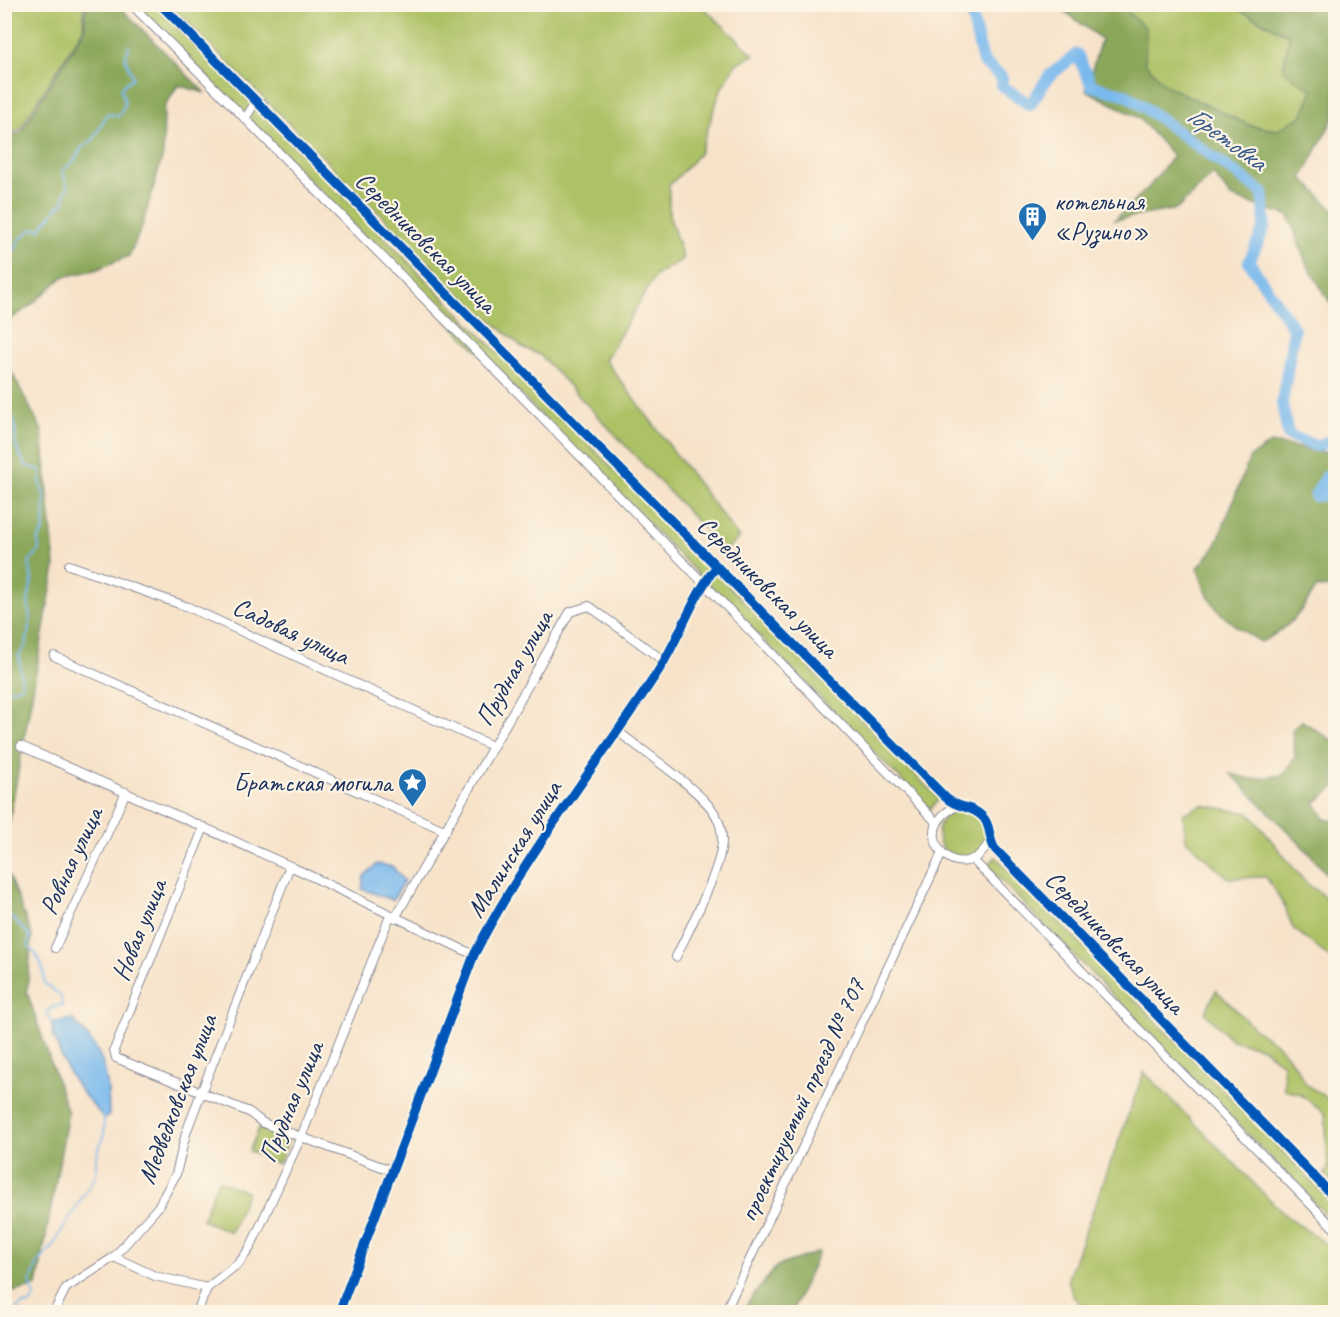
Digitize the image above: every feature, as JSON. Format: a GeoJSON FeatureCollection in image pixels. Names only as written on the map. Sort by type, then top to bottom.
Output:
{"type":"FeatureCollection","features":[{"type":"Feature","properties":{"kind":"street","name":"Середниковская улица"},"geometry":{"type":"LineString","coordinates":[[131,4],[704,583],[937,823]]}},
{"type":"Feature","properties":{"kind":"street","name":"Середниковская улица"},"geometry":{"type":"LineString","coordinates":[[160,4],[955,807],[974,810],[984,819],[990,830],[990,842],[1335,1198]]}},
{"type":"Feature","properties":{"kind":"street"},"geometry":{"type":"LineString","coordinates":[[245,119],[249,110],[259,104]]}},
{"type":"Feature","properties":{"kind":"street","name":"Садовая улица"},"geometry":{"type":"LineString","coordinates":[[69,566],[188,607],[492,746]]}},
{"type":"Feature","properties":{"kind":"street","name":"Малинская улица"},"geometry":{"type":"LineString","coordinates":[[339,1312],[474,955],[497,910],[664,661],[704,583],[717,566]]}},
{"type":"Feature","properties":{"kind":"street","name":"Прудная улица"},"geometry":{"type":"LineString","coordinates":[[207,1288],[239,1263],[250,1248],[301,1137],[392,917],[446,831],[480,772],[492,746],[570,612],[589,606],[664,661]]}},
{"type":"Feature","properties":{"kind":"street"},"geometry":{"type":"LineString","coordinates":[[54,656],[446,831]]}},
{"type":"Feature","properties":{"kind":"street"},"geometry":{"type":"LineString","coordinates":[[616,730],[692,790],[715,813],[720,826],[722,841],[708,887],[676,957]]}},
{"type":"Feature","properties":{"kind":"street"},"geometry":{"type":"LineString","coordinates":[[21,747],[290,866],[474,955]]}},
{"type":"Feature","properties":{"kind":"street","name":"Ровная улица"},"geometry":{"type":"LineString","coordinates":[[55,948],[126,792]]}},
{"type":"Feature","properties":{"kind":"street"},"geometry":{"type":"LineString","coordinates":[[955,807],[946,811],[937,823],[936,842],[942,853],[959,862],[973,860],[983,854],[990,842]]}},
{"type":"Feature","properties":{"kind":"street","name":"Новая улица"},"geometry":{"type":"LineString","coordinates":[[201,1093],[116,1058],[114,1050],[204,827]]}},
{"type":"Feature","properties":{"kind":"street","name":"проектируемый проезд № 707"},"geometry":{"type":"LineString","coordinates":[[725,1312],[942,853]]}},
{"type":"Feature","properties":{"kind":"street","name":"Середниковская улица"},"geometry":{"type":"LineString","coordinates":[[973,860],[1335,1230]]}},
{"type":"Feature","properties":{"kind":"street","name":"Медведковская улица"},"geometry":{"type":"LineString","coordinates":[[54,1312],[66,1288],[114,1257],[158,1207],[176,1174],[186,1133],[290,866]]}},
{"type":"Feature","properties":{"kind":"street"},"geometry":{"type":"LineString","coordinates":[[201,1093],[249,1112],[263,1123],[393,1171]]}},
{"type":"Feature","properties":{"kind":"street"},"geometry":{"type":"LineString","coordinates":[[114,1257],[155,1276],[207,1288],[197,1312]]}},
{"type":"Feature","properties":{"kind":"green space"},"geometry":{"type":"Polygon","coordinates":[[[4,5],[84,5],[83,29],[20,129],[5,137],[4,5]]]}},
{"type":"Feature","properties":{"kind":"green space"},"geometry":{"type":"Polygon","coordinates":[[[86,5],[118,5],[205,93],[178,85],[164,108],[163,155],[141,229],[129,256],[95,270],[63,277],[30,306],[5,323],[5,139],[21,132],[84,30],[86,5]]]}},
{"type":"Feature","properties":{"kind":"green space"},"geometry":{"type":"Polygon","coordinates":[[[136,5],[155,5],[939,799],[930,809],[136,5]]]}},
{"type":"Feature","properties":{"kind":"green space"},"geometry":{"type":"Polygon","coordinates":[[[170,5],[701,5],[754,55],[736,64],[721,89],[699,154],[669,186],[669,214],[683,259],[655,276],[605,360],[739,538],[725,551],[540,355],[522,347],[458,292],[170,5]]]}},
{"type":"Feature","properties":{"kind":"green space"},"geometry":{"type":"Polygon","coordinates":[[[1056,5],[1119,5],[1146,28],[1145,63],[1165,85],[1250,126],[1278,130],[1302,116],[1313,90],[1283,71],[1289,35],[1235,8],[1235,5],[1335,5],[1335,115],[1302,178],[1335,211],[1335,311],[1306,263],[1289,216],[1231,197],[1213,174],[1177,209],[1114,220],[1149,187],[1173,156],[1139,118],[1086,90],[1101,39],[1056,5]]]}},
{"type":"Feature","properties":{"kind":"green space"},"geometry":{"type":"Polygon","coordinates":[[[1119,5],[1235,5],[1235,8],[1289,35],[1313,90],[1302,116],[1278,130],[1251,126],[1165,85],[1144,63],[1146,28],[1119,5]]]}},
{"type":"Feature","properties":{"kind":"green space"},"geometry":{"type":"Polygon","coordinates":[[[5,359],[42,431],[55,567],[5,845],[5,359]]]}},
{"type":"Feature","properties":{"kind":"green space"},"geometry":{"type":"Polygon","coordinates":[[[1271,443],[1330,453],[1335,460],[1335,587],[1316,588],[1287,626],[1261,642],[1228,620],[1213,604],[1198,568],[1216,545],[1250,457],[1271,443]]]}},
{"type":"Feature","properties":{"kind":"green space"},"geometry":{"type":"Polygon","coordinates":[[[1302,721],[1335,742],[1335,787],[1315,803],[1325,819],[1335,820],[1335,884],[1308,852],[1231,774],[1251,779],[1283,775],[1295,757],[1292,730],[1302,721]]]}},
{"type":"Feature","properties":{"kind":"green space"},"geometry":{"type":"Polygon","coordinates":[[[1201,805],[1249,813],[1305,882],[1335,904],[1335,962],[1293,928],[1283,903],[1266,877],[1228,878],[1186,840],[1183,814],[1201,805]]]}},
{"type":"Feature","properties":{"kind":"green space"},"geometry":{"type":"Polygon","coordinates":[[[962,810],[979,817],[986,834],[979,851],[962,858],[945,851],[938,834],[945,817],[962,810]]]}},
{"type":"Feature","properties":{"kind":"green space"},"geometry":{"type":"Polygon","coordinates":[[[996,857],[1335,1205],[1335,1224],[987,866],[996,857]]]}},
{"type":"Feature","properties":{"kind":"green space"},"geometry":{"type":"Polygon","coordinates":[[[5,866],[32,935],[27,992],[68,1113],[37,1286],[5,1294],[5,866]]]}},
{"type":"Feature","properties":{"kind":"green space"},"geometry":{"type":"Polygon","coordinates":[[[1216,990],[1255,1029],[1276,1043],[1297,1068],[1306,1084],[1333,1102],[1335,1096],[1335,1185],[1324,1174],[1328,1168],[1325,1114],[1300,1094],[1284,1090],[1283,1064],[1263,1048],[1232,1040],[1205,1013],[1216,990]]]}},
{"type":"Feature","properties":{"kind":"green space"},"geometry":{"type":"Polygon","coordinates":[[[1144,1072],[1285,1215],[1335,1250],[1335,1312],[1088,1312],[1072,1295],[1068,1278],[1144,1072]]]}},
{"type":"Feature","properties":{"kind":"green space"},"geometry":{"type":"Polygon","coordinates":[[[260,1126],[289,1139],[279,1164],[249,1151],[260,1126]]]}},
{"type":"Feature","properties":{"kind":"green space"},"geometry":{"type":"Polygon","coordinates":[[[218,1180],[247,1192],[231,1232],[202,1220],[218,1180]]]}},
{"type":"Feature","properties":{"kind":"green space"},"geometry":{"type":"Polygon","coordinates":[[[819,1252],[792,1312],[743,1312],[777,1266],[819,1252]]]}},
{"type":"Feature","properties":{"kind":"water"},"geometry":{"type":"Polygon","coordinates":[[[377,864],[393,867],[404,881],[393,900],[362,889],[364,876],[377,864]]]}},
{"type":"Feature","properties":{"kind":"water"},"geometry":{"type":"Polygon","coordinates":[[[72,1019],[92,1042],[106,1074],[109,1116],[104,1118],[75,1082],[53,1038],[52,1023],[72,1019]]]}},
{"type":"Feature","properties":{"kind":"waterway","name":"Горетовка"},"geometry":{"type":"LineString","coordinates":[[969,4],[983,62],[1002,77],[1002,86],[1030,105],[1049,76],[1077,54],[1092,86],[1127,95],[1263,193],[1265,226],[1249,262],[1294,329],[1282,403],[1288,435],[1316,446],[1336,439]]}},
{"type":"Feature","properties":{"kind":"waterway"},"geometry":{"type":"LineString","coordinates":[[4,245],[15,250],[19,240],[32,229],[41,229],[58,206],[64,203],[64,194],[68,187],[62,171],[75,160],[81,148],[93,140],[107,114],[119,116],[125,104],[121,88],[133,77],[125,59],[129,46]]}},
{"type":"Feature","properties":{"kind":"waterway"},"geometry":{"type":"LineString","coordinates":[[4,405],[14,419],[16,447],[26,466],[41,470],[40,484],[45,497],[44,529],[38,541],[39,551],[29,562],[32,580],[28,601],[30,621],[26,645],[19,655],[22,686],[5,691],[4,700]]}},
{"type":"Feature","properties":{"kind":"waterway","name":"Горетовка"},"geometry":{"type":"LineString","coordinates":[[1336,473],[1326,477],[1315,496],[1336,494]]}},
{"type":"Feature","properties":{"kind":"waterway"},"geometry":{"type":"LineString","coordinates":[[4,910],[30,936],[28,946],[41,962],[44,983],[61,996],[62,1005],[51,1008],[47,1014],[53,1024]]}},
{"type":"Feature","properties":{"kind":"waterway"},"geometry":{"type":"LineString","coordinates":[[17,1312],[16,1310],[23,1304],[29,1305],[35,1297],[30,1283],[38,1263],[52,1247],[96,1175],[96,1159],[104,1133],[104,1117]]}},
{"type":"Feature","properties":{"kind":"cycle path"},"geometry":{"type":"LineString","coordinates":[[160,4],[945,797],[955,804],[974,810],[983,817],[988,825],[995,849],[1336,1199]]}},
{"type":"Feature","properties":{"kind":"cycle path"},"geometry":{"type":"LineString","coordinates":[[339,1312],[474,955],[538,846],[657,673],[700,591],[717,566]]}},
{"type":"Feature","properties":{"kind":"place","name":"котельная «Рузино»"},"geometry":{"type":"Point","coordinates":[1033,242]}},
{"type":"Feature","properties":{"kind":"place","name":"Братская могила"},"geometry":{"type":"Point","coordinates":[413,808]}}]}
